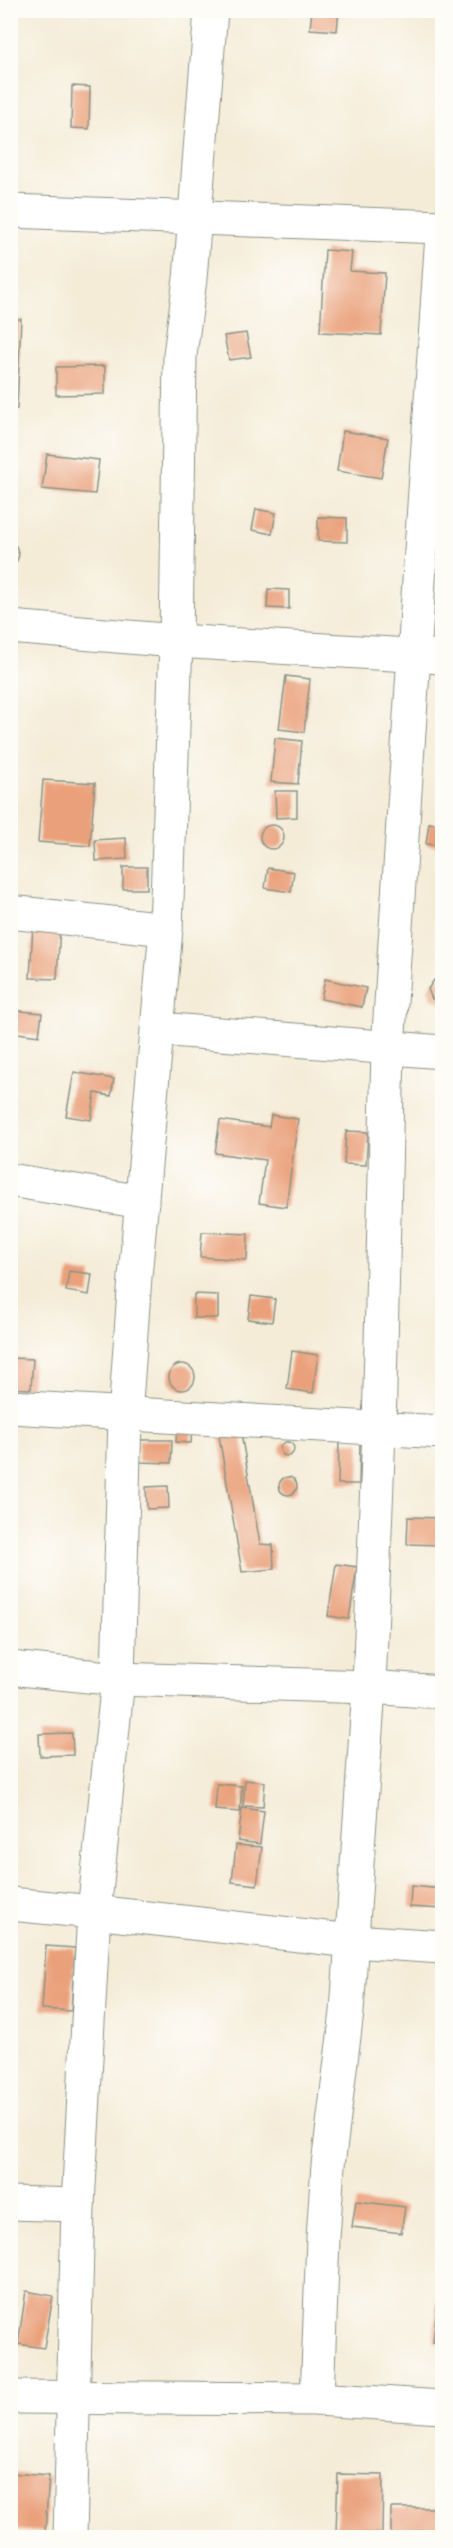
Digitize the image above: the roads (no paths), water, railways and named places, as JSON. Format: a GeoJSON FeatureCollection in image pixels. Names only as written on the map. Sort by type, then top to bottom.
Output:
{"type":"FeatureCollection","features":[{"type":"Feature","properties":{"kind":"street"},"geometry":{"type":"LineString","coordinates":[[70,2538],[78,2205],[94,1912],[118,1679],[125,1416],[166,929],[176,641],[180,355],[190,279],[212,10]]}},
{"type":"Feature","properties":{"kind":"street"},"geometry":{"type":"LineString","coordinates":[[10,211],[442,226]]}},
{"type":"Feature","properties":{"kind":"street"},"geometry":{"type":"LineString","coordinates":[[317,2399],[325,2207],[347,2012],[369,1687],[379,1430],[388,1048],[428,657],[442,234]]}},
{"type":"Feature","properties":{"kind":"street"},"geometry":{"type":"LineString","coordinates":[[10,627],[176,641],[428,657]]}},
{"type":"Feature","properties":{"kind":"street"},"geometry":{"type":"LineString","coordinates":[[10,912],[166,929]]}},
{"type":"Feature","properties":{"kind":"street"},"geometry":{"type":"LineString","coordinates":[[159,1029],[442,1052]]}},
{"type":"Feature","properties":{"kind":"street"},"geometry":{"type":"LineString","coordinates":[[10,1180],[142,1202]]}},
{"type":"Feature","properties":{"kind":"street"},"geometry":{"type":"LineString","coordinates":[[10,1407],[125,1416],[442,1432]]}},
{"type":"Feature","properties":{"kind":"street"},"geometry":{"type":"LineString","coordinates":[[10,1668],[118,1679],[369,1687],[442,1692]]}},
{"type":"Feature","properties":{"kind":"street"},"geometry":{"type":"LineString","coordinates":[[10,1904],[352,1941],[442,1947]]}},
{"type":"Feature","properties":{"kind":"street"},"geometry":{"type":"LineString","coordinates":[[10,2203],[78,2205]]}},
{"type":"Feature","properties":{"kind":"street"},"geometry":{"type":"LineString","coordinates":[[10,2397],[317,2399],[442,2407]]}}]}
